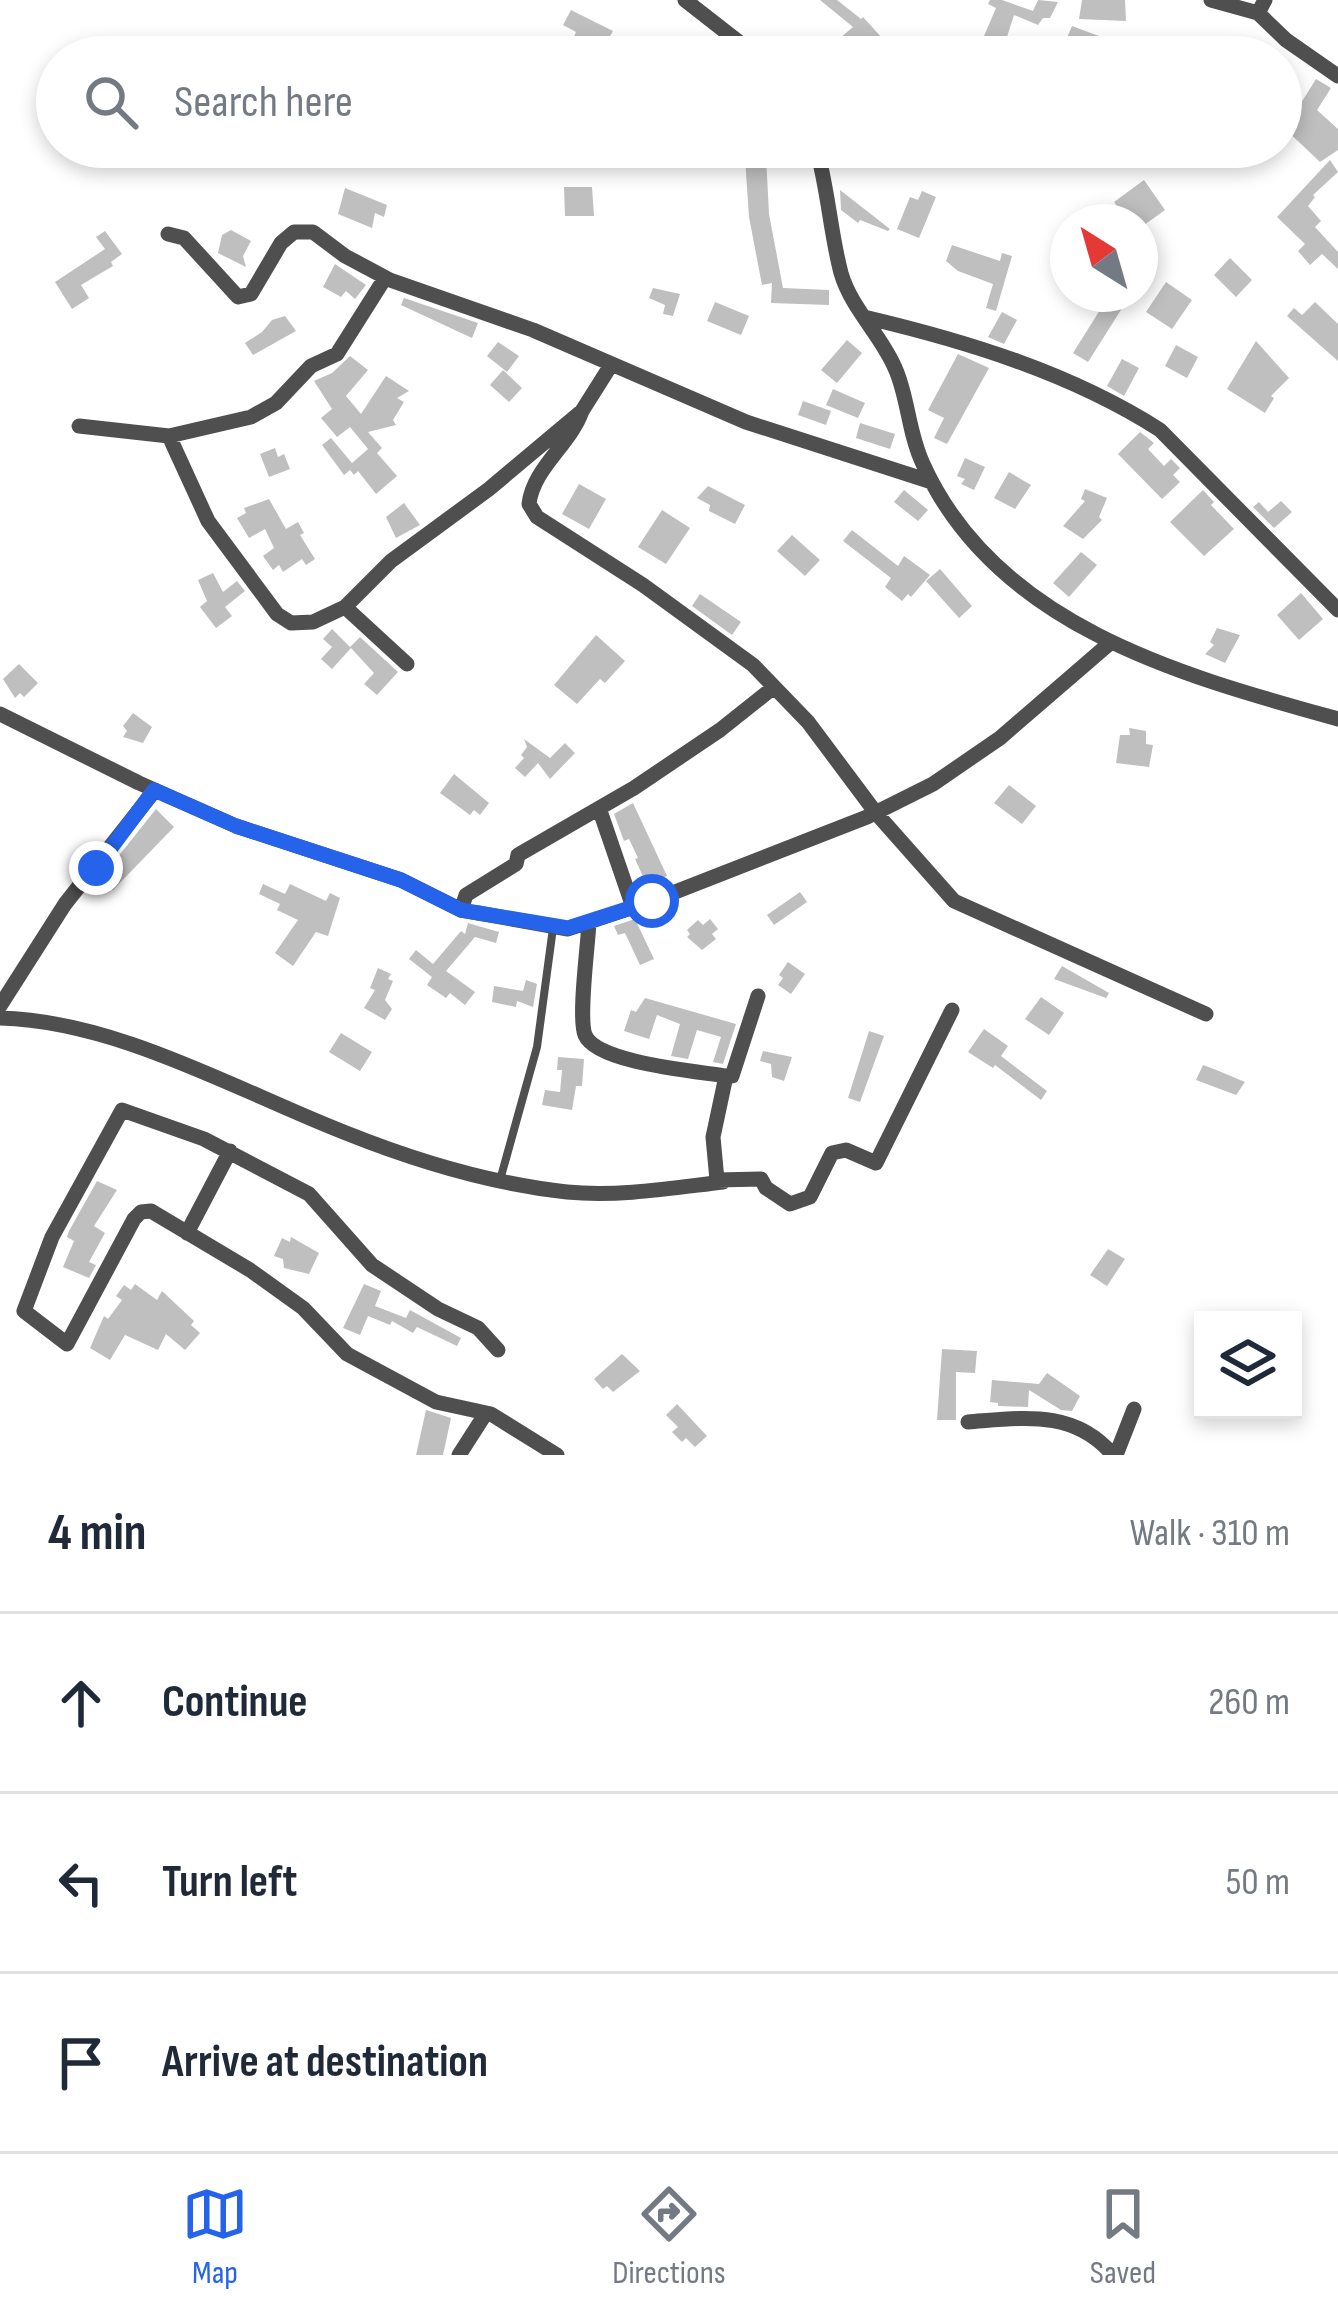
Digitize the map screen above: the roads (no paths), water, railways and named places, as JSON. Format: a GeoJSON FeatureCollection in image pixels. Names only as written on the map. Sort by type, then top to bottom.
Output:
{"type":"FeatureCollection","features":[{"type":"Feature","properties":{"kind":"street"},"geometry":{"type":"LineString","coordinates":[[685,0],[731,36]]}},
{"type":"Feature","properties":{"kind":"street"},"geometry":{"type":"LineString","coordinates":[[1211,0],[1261,6],[1283,36]]}},
{"type":"Feature","properties":{"kind":"street"},"geometry":{"type":"LineString","coordinates":[[1302,51],[1338,76]]}},
{"type":"Feature","properties":{"kind":"street"},"geometry":{"type":"LineString","coordinates":[[822,168],[841,273],[897,370],[907,424],[932,482],[973,539],[1036,596],[1110,644],[1160,666],[1338,719]]}},
{"type":"Feature","properties":{"kind":"street"},"geometry":{"type":"LineString","coordinates":[[168,235],[184,238],[238,297],[251,294],[281,243],[302,230],[313,232],[385,278],[533,330],[746,422],[932,482]]}},
{"type":"Feature","properties":{"kind":"street"},"geometry":{"type":"LineString","coordinates":[[79,426],[169,436],[251,417],[276,403],[311,366],[337,354],[385,278]]}},
{"type":"Feature","properties":{"kind":"street"},"geometry":{"type":"LineString","coordinates":[[864,317],[944,336],[1127,409],[1160,430],[1338,610]]}},
{"type":"Feature","properties":{"kind":"street"},"geometry":{"type":"LineString","coordinates":[[611,365],[576,426],[535,483],[530,504],[537,517],[644,585],[753,665],[808,722],[876,813],[954,901],[1206,1014]]}},
{"type":"Feature","properties":{"kind":"street"},"geometry":{"type":"LineString","coordinates":[[169,436],[208,521],[277,614],[291,623],[313,622],[345,608],[392,561],[490,489],[582,411]]}},
{"type":"Feature","properties":{"kind":"street"},"geometry":{"type":"LineString","coordinates":[[345,608],[407,664]]}},
{"type":"Feature","properties":{"kind":"street"},"geometry":{"type":"LineString","coordinates":[[0,713],[236,826],[401,880],[461,910],[553,928],[633,907],[876,813],[933,784],[1000,737],[1110,644]]}},
{"type":"Feature","properties":{"kind":"street"},"geometry":{"type":"LineString","coordinates":[[461,910],[466,895],[516,864],[518,856],[720,730],[774,687]]}},
{"type":"Feature","properties":{"kind":"street"},"geometry":{"type":"LineString","coordinates":[[0,1006],[65,904],[154,790]]}},
{"type":"Feature","properties":{"kind":"street"},"geometry":{"type":"LineString","coordinates":[[599,808],[633,907]]}},
{"type":"Feature","properties":{"kind":"street"},"geometry":{"type":"LineString","coordinates":[[589,922],[583,1031],[593,1048],[613,1056],[732,1076],[758,996]]}},
{"type":"Feature","properties":{"kind":"street"},"geometry":{"type":"LineString","coordinates":[[0,1018],[41,1019],[99,1035],[350,1135],[500,1182],[571,1192],[632,1193],[761,1179],[778,1199],[790,1204],[810,1197],[832,1153],[846,1150],[876,1163],[952,1010]]}},
{"type":"Feature","properties":{"kind":"street"},"geometry":{"type":"LineString","coordinates":[[723,1182],[717,1180],[712,1137],[726,1076]]}},
{"type":"Feature","properties":{"kind":"street"},"geometry":{"type":"LineString","coordinates":[[498,1350],[478,1328],[438,1309],[372,1264],[310,1194],[230,1151],[122,1110],[52,1237],[24,1311],[67,1344],[134,1219],[151,1211],[303,1308],[347,1354],[436,1402],[486,1413],[519,1428],[557,1455]]}},
{"type":"Feature","properties":{"kind":"street"},"geometry":{"type":"LineString","coordinates":[[187,1233],[230,1151]]}},
{"type":"Feature","properties":{"kind":"street"},"geometry":{"type":"LineString","coordinates":[[968,1422],[1036,1417],[1074,1424],[1097,1437],[1114,1455],[1134,1409]]}},
{"type":"Feature","properties":{"kind":"street"},"geometry":{"type":"LineString","coordinates":[[458,1455],[486,1413]]}},
{"type":"Feature","properties":{"kind":"lane"},"geometry":{"type":"LineString","coordinates":[[500,1182],[537,1047],[553,928]]}}]}
